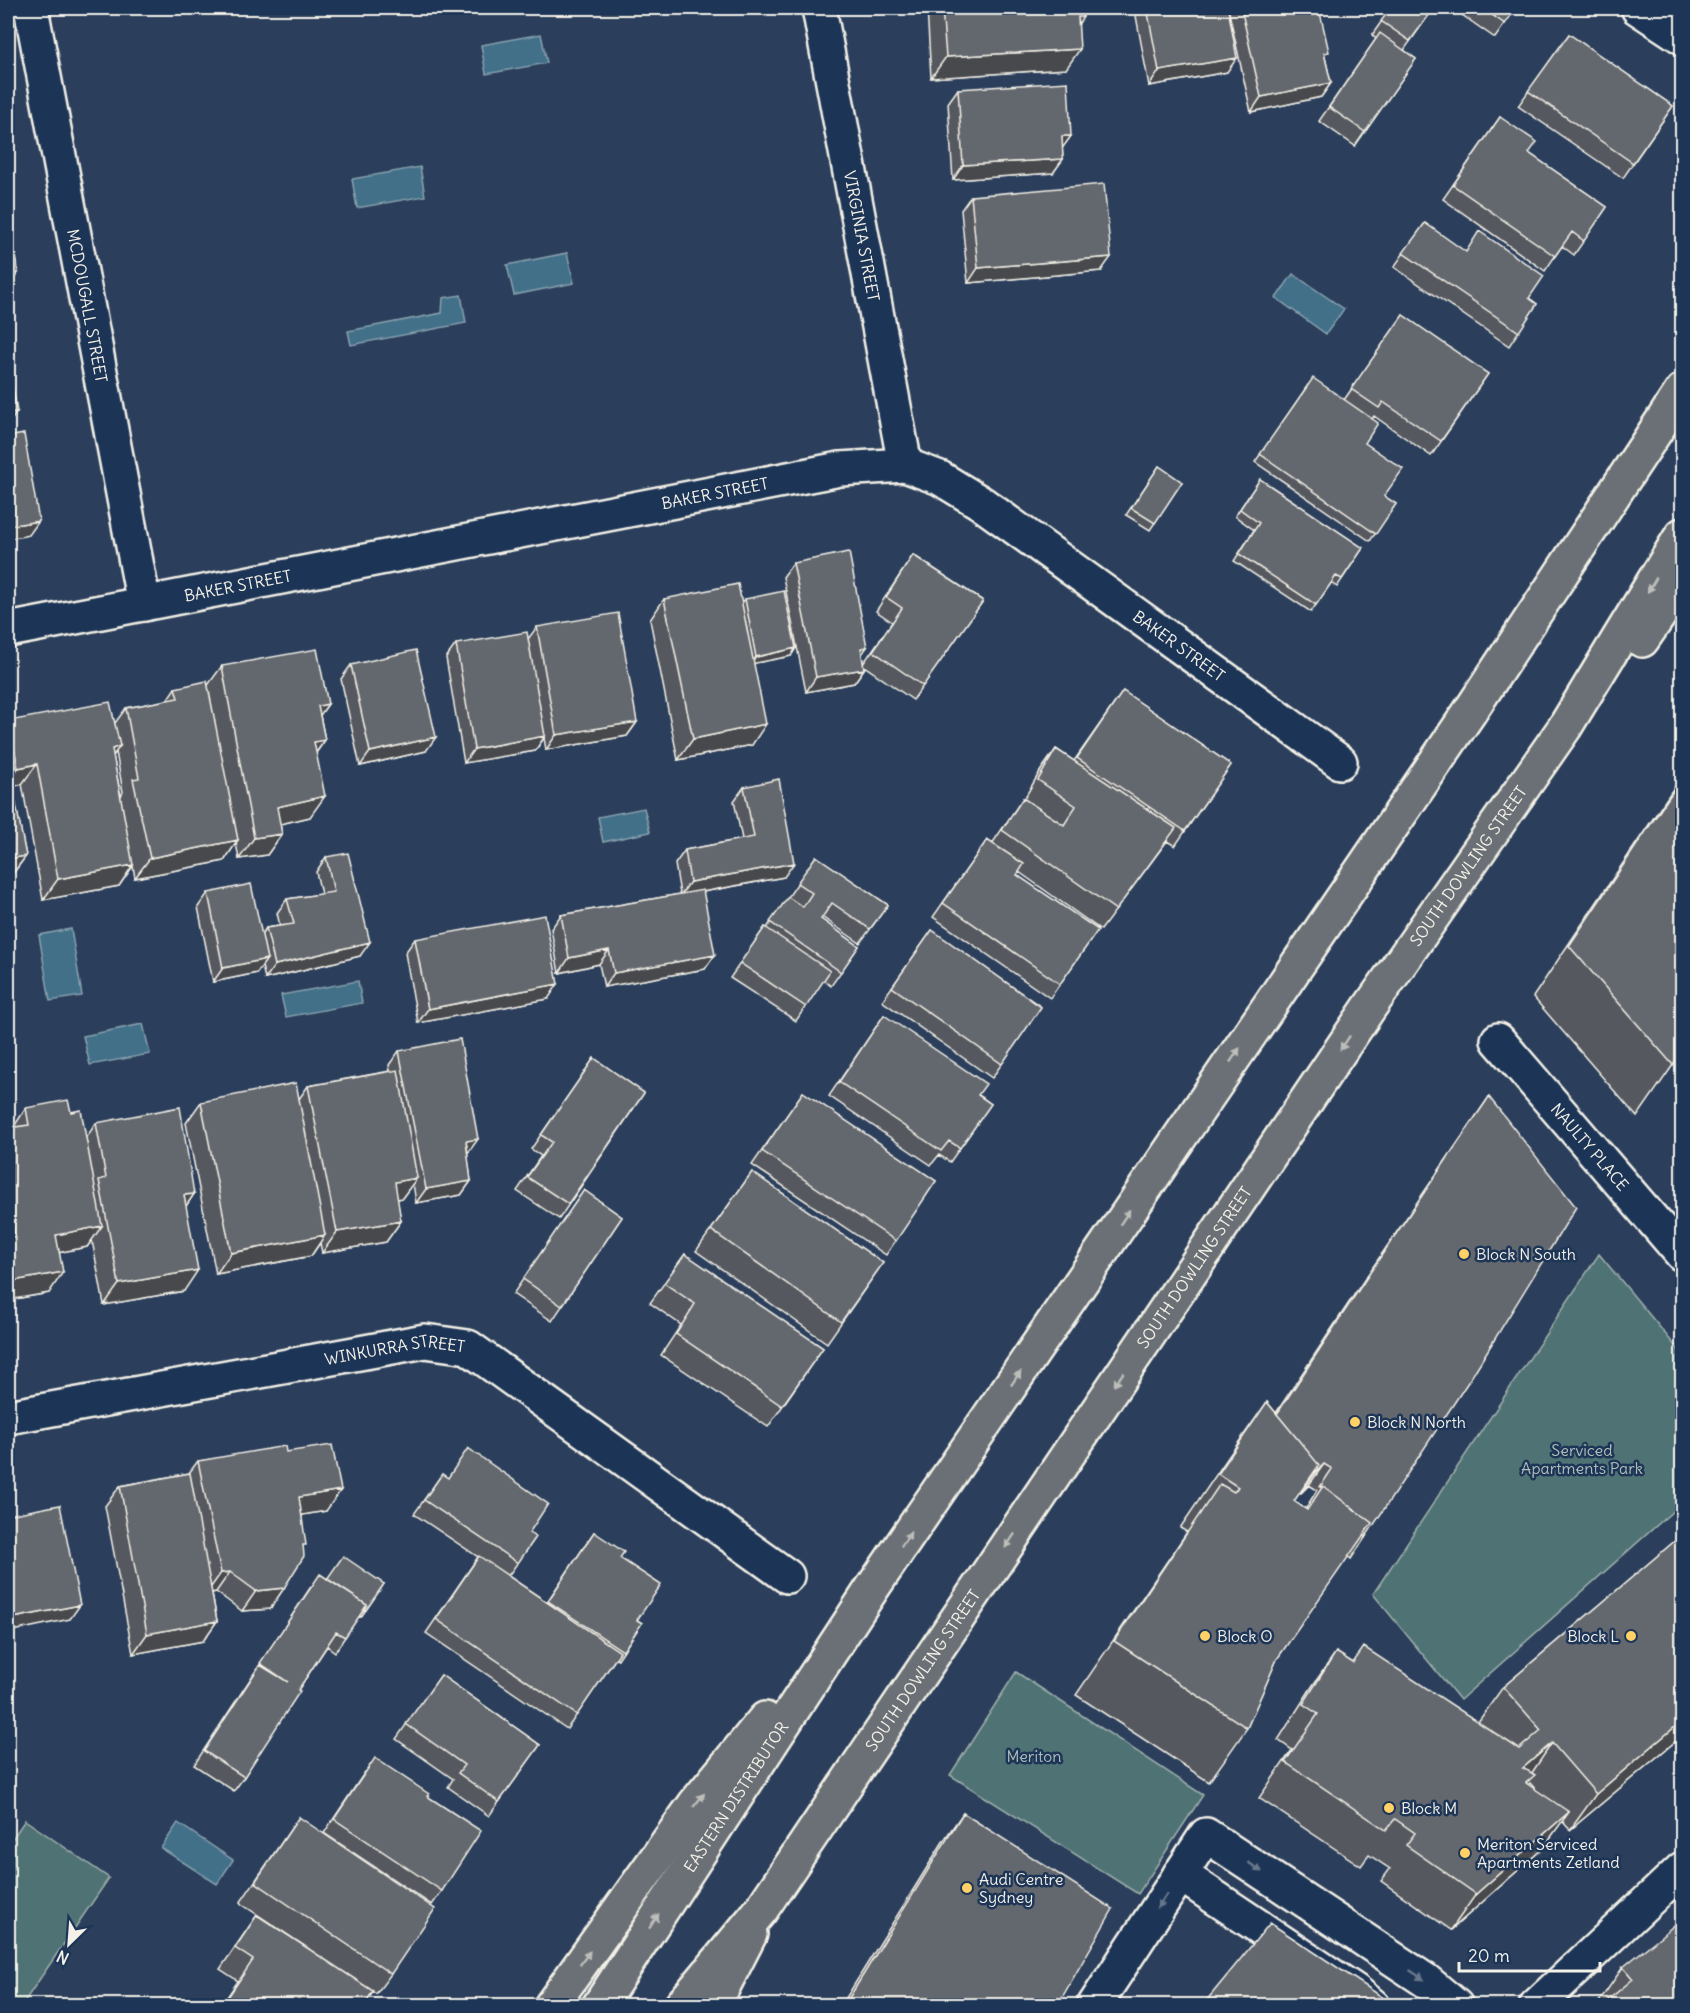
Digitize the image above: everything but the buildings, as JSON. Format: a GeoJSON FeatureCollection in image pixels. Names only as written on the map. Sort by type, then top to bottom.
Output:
{"type":"FeatureCollection","features":[{"type":"Feature","properties":{"kind":"main road"},"geometry":{"type":"LineString","coordinates":[[551,2006],[695,1804],[873,1587],[1469,713],[1683,391]]}},
{"type":"Feature","properties":{"kind":"main road","name":"SOUTH DOWLING STREET"},"geometry":{"type":"LineString","coordinates":[[713,2006],[761,1911],[1369,1008],[1565,727],[1683,535]]}},
{"type":"Feature","properties":{"kind":"main road"},"geometry":{"type":"LineString","coordinates":[[1369,1008],[1683,582]]}},
{"type":"Feature","properties":{"kind":"main road","name":"EASTERN DISTRIBUTOR"},"geometry":{"type":"LineString","coordinates":[[599,2006],[873,1587]]}},
{"type":"Feature","properties":{"kind":"main road"},"geometry":{"type":"LineString","coordinates":[[681,2006],[761,1911]]}},
{"type":"Feature","properties":{"kind":"street","name":"MCDOUGALL STREET"},"geometry":{"type":"LineString","coordinates":[[31,8],[144,604]]}},
{"type":"Feature","properties":{"kind":"street","name":"VIRGINIA STREET"},"geometry":{"type":"LineString","coordinates":[[819,8],[905,465]]}},
{"type":"Feature","properties":{"kind":"street"},"geometry":{"type":"LineString","coordinates":[[1638,8],[1683,38]]}},
{"type":"Feature","properties":{"kind":"street","name":"BAKER STREET"},"geometry":{"type":"LineString","coordinates":[[8,630],[840,469],[905,465],[940,478],[981,503],[1340,762]]}},
{"type":"Feature","properties":{"kind":"street","name":"NAULTY PLACE"},"geometry":{"type":"LineString","coordinates":[[1498,1040],[1683,1254]]}},
{"type":"Feature","properties":{"kind":"street","name":"WINKURRA STREET"},"geometry":{"type":"LineString","coordinates":[[8,1417],[425,1341],[468,1347],[786,1576]]}},
{"type":"Feature","properties":{"kind":"street"},"geometry":{"type":"LineString","coordinates":[[1094,2006],[1206,1834],[1425,1980],[1456,2006]]}},
{"type":"Feature","properties":{"kind":"street"},"geometry":{"type":"LineString","coordinates":[[1536,2006],[1683,1869]]}},
{"type":"Feature","properties":{"kind":"street"},"geometry":{"type":"LineString","coordinates":[[1179,1874],[1355,1991],[1373,2006]]}},
{"type":"Feature","properties":{"kind":"green space","name":"Serviced Apartments Park"},"geometry":{"type":"Polygon","coordinates":[[[1599,1254],[1682,1354],[1682,1503],[1460,1700],[1373,1594],[1599,1254]]]}},
{"type":"Feature","properties":{"kind":"green space","name":"Meriton"},"geometry":{"type":"Polygon","coordinates":[[[1016,1672],[1203,1795],[1138,1894],[950,1775],[1016,1672]]]}},
{"type":"Feature","properties":{"kind":"green space"},"geometry":{"type":"Polygon","coordinates":[[[25,1820],[109,1878],[22,2005],[8,2005],[8,1845],[25,1820]]]}},
{"type":"Feature","properties":{"kind":"water"},"geometry":{"type":"Polygon","coordinates":[[[541,34],[547,63],[486,74],[481,45],[541,34]]]}},
{"type":"Feature","properties":{"kind":"water"},"geometry":{"type":"Polygon","coordinates":[[[420,167],[425,196],[357,208],[352,179],[420,167]]]}},
{"type":"Feature","properties":{"kind":"water"},"geometry":{"type":"Polygon","coordinates":[[[567,253],[574,283],[514,295],[507,265],[567,253]]]}},
{"type":"Feature","properties":{"kind":"water"},"geometry":{"type":"Polygon","coordinates":[[[1293,274],[1344,309],[1326,334],[1276,298],[1293,274]]]}},
{"type":"Feature","properties":{"kind":"water"},"geometry":{"type":"Polygon","coordinates":[[[461,295],[466,323],[351,345],[348,331],[442,313],[443,298],[461,295]]]}},
{"type":"Feature","properties":{"kind":"water"},"geometry":{"type":"Polygon","coordinates":[[[644,808],[650,832],[603,842],[598,817],[644,808]]]}},
{"type":"Feature","properties":{"kind":"water"},"geometry":{"type":"Polygon","coordinates":[[[71,929],[82,996],[50,1001],[39,935],[71,929]]]}},
{"type":"Feature","properties":{"kind":"water"},"geometry":{"type":"Polygon","coordinates":[[[358,981],[362,1003],[286,1017],[281,995],[358,981]]]}},
{"type":"Feature","properties":{"kind":"water"},"geometry":{"type":"Polygon","coordinates":[[[143,1024],[150,1054],[90,1065],[83,1036],[143,1024]]]}},
{"type":"Feature","properties":{"kind":"water"},"geometry":{"type":"Polygon","coordinates":[[[178,1823],[233,1860],[217,1884],[161,1848],[178,1823]]]}},
{"type":"Feature","properties":{"kind":"place","name":"Block N South"},"geometry":{"type":"Point","coordinates":[1464,1254]}},
{"type":"Feature","properties":{"kind":"place","name":"Block N North"},"geometry":{"type":"Point","coordinates":[1355,1422]}},
{"type":"Feature","properties":{"kind":"place","name":"Block O"},"geometry":{"type":"Point","coordinates":[1205,1636]}},
{"type":"Feature","properties":{"kind":"place","name":"Block L"},"geometry":{"type":"Point","coordinates":[1631,1636]}},
{"type":"Feature","properties":{"kind":"place","name":"Block M"},"geometry":{"type":"Point","coordinates":[1389,1808]}},
{"type":"Feature","properties":{"kind":"place","name":"Meriton Serviced Apartments Zetland"},"geometry":{"type":"Point","coordinates":[1465,1853]}},
{"type":"Feature","properties":{"kind":"place","name":"Audi Centre Sydney"},"geometry":{"type":"Point","coordinates":[967,1888]}}]}
